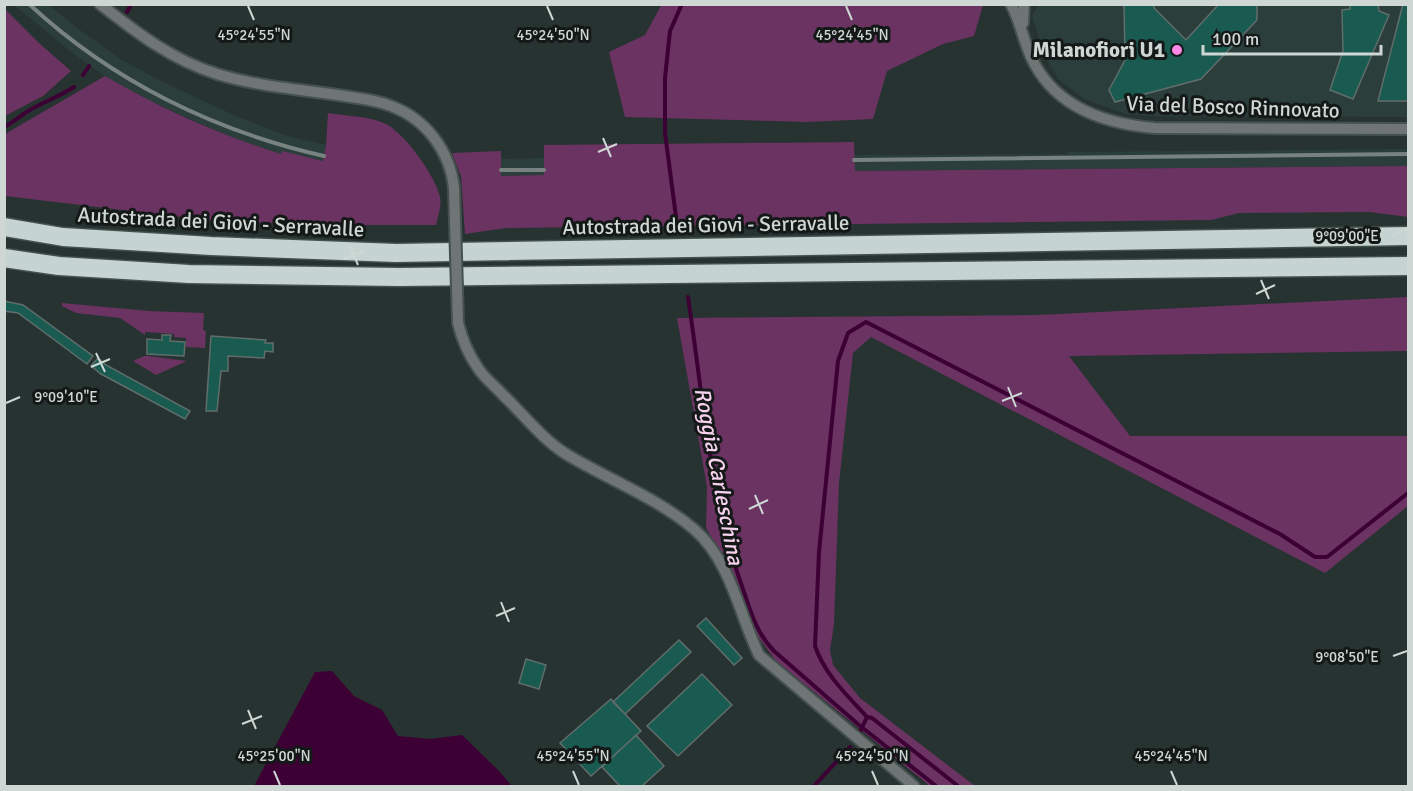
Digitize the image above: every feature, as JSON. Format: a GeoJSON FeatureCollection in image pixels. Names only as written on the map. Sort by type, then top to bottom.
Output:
{"type":"FeatureCollection","features":[{"type":"Feature","properties":{"kind":"highway","name":"Autostrada dei Giovi - Serravalle"},"geometry":{"type":"LineString","coordinates":[[4,227],[75,238],[396,253],[1408,236]]}},
{"type":"Feature","properties":{"kind":"highway"},"geometry":{"type":"LineString","coordinates":[[4,258],[59,266],[189,274],[399,277],[1408,266]]}},
{"type":"Feature","properties":{"kind":"street"},"geometry":{"type":"LineString","coordinates":[[100,4],[162,50],[207,70],[236,79],[363,99],[391,106],[427,129],[447,158],[454,188],[458,323],[463,342],[479,370],[564,453],[616,480],[695,530],[712,549],[723,568],[748,633],[759,654],[914,786]]}},
{"type":"Feature","properties":{"kind":"street","name":"Via del Bosco Rinnovato"},"geometry":{"type":"LineString","coordinates":[[1011,4],[1019,19],[1031,58],[1043,76],[1058,93],[1098,118],[1114,123],[1155,128],[1408,129]]}},
{"type":"Feature","properties":{"kind":"street","name":"Via del Bosco Rinnovato"},"geometry":{"type":"LineString","coordinates":[[1024,4],[1022,16],[1025,38]]}},
{"type":"Feature","properties":{"kind":"shaded area"},"geometry":{"type":"Polygon","coordinates":[[[662,4],[983,5],[974,36],[943,44],[887,71],[873,119],[808,122],[625,117],[609,52],[645,35],[662,4]]]}},
{"type":"Feature","properties":{"kind":"shaded area"},"geometry":{"type":"Polygon","coordinates":[[[1039,4],[1408,5],[1408,117],[1126,114],[1084,99],[1059,80],[1045,57],[1032,16],[1039,4]]]}},
{"type":"Feature","properties":{"kind":"shaded area"},"geometry":{"type":"Polygon","coordinates":[[[14,5],[48,5],[122,60],[161,81],[238,117],[287,136],[326,145],[323,161],[281,154],[238,140],[138,96],[75,55],[14,5]]]}},
{"type":"Feature","properties":{"kind":"shaded area"},"geometry":{"type":"Polygon","coordinates":[[[4,8],[71,71],[43,96],[5,116],[4,8]]]}},
{"type":"Feature","properties":{"kind":"shaded area"},"geometry":{"type":"Polygon","coordinates":[[[105,76],[191,120],[281,154],[282,151],[323,161],[328,113],[384,123],[400,135],[418,155],[432,177],[440,200],[436,225],[323,225],[215,221],[5,196],[5,134],[105,76]]]}},
{"type":"Feature","properties":{"kind":"shaded area"},"geometry":{"type":"Polygon","coordinates":[[[854,142],[855,171],[1408,166],[1408,217],[1369,212],[1239,213],[1211,220],[506,228],[465,234],[461,176],[452,153],[501,151],[501,176],[544,175],[544,145],[854,142]]]}},
{"type":"Feature","properties":{"kind":"shaded area"},"geometry":{"type":"Polygon","coordinates":[[[1408,149],[1408,166],[854,171],[854,155],[1408,149]]]}},
{"type":"Feature","properties":{"kind":"shaded area"},"geometry":{"type":"Polygon","coordinates":[[[544,158],[545,175],[501,176],[501,159],[544,158]]]}},
{"type":"Feature","properties":{"kind":"shaded area"},"geometry":{"type":"Polygon","coordinates":[[[1408,297],[1408,351],[1069,356],[1130,436],[1408,436],[1408,506],[1325,573],[871,337],[853,353],[839,483],[834,624],[830,650],[833,665],[860,698],[975,786],[930,786],[776,661],[753,630],[728,565],[706,528],[707,487],[677,318],[1038,315],[1408,297]]]}},
{"type":"Feature","properties":{"kind":"shaded area"},"geometry":{"type":"Polygon","coordinates":[[[62,303],[149,311],[204,313],[205,348],[186,347],[186,338],[174,337],[174,334],[145,332],[145,335],[120,318],[76,313],[62,306],[62,303]]]}},
{"type":"Feature","properties":{"kind":"shaded area"},"geometry":{"type":"Polygon","coordinates":[[[144,356],[187,361],[156,375],[133,361],[144,356]]]}},
{"type":"Feature","properties":{"kind":"shaded area"},"geometry":{"type":"Polygon","coordinates":[[[332,671],[354,696],[382,710],[398,736],[430,739],[462,735],[512,786],[254,786],[315,672],[332,671]]]}},
{"type":"Feature","properties":{"kind":"building","name":"Milanofiori U1"},"geometry":{"type":"Polygon","coordinates":[[[1124,4],[1154,4],[1154,8],[1186,40],[1219,4],[1257,4],[1257,20],[1201,79],[1115,102],[1109,90],[1125,60],[1124,4]]]}},
{"type":"Feature","properties":{"kind":"building"},"geometry":{"type":"Polygon","coordinates":[[[1350,4],[1378,4],[1379,11],[1389,15],[1353,99],[1330,90],[1343,51],[1342,10],[1350,9],[1350,4]]]}},
{"type":"Feature","properties":{"kind":"building"},"geometry":{"type":"Polygon","coordinates":[[[1403,4],[1408,4],[1408,101],[1378,101],[1403,4]]]}},
{"type":"Feature","properties":{"kind":"building"},"geometry":{"type":"Polygon","coordinates":[[[4,301],[23,305],[93,356],[87,364],[18,313],[4,311],[4,301]]]}},
{"type":"Feature","properties":{"kind":"building"},"geometry":{"type":"Polygon","coordinates":[[[162,335],[171,335],[170,341],[185,342],[184,356],[147,354],[147,339],[162,340],[162,335]]]}},
{"type":"Feature","properties":{"kind":"building"},"geometry":{"type":"Polygon","coordinates":[[[211,336],[266,340],[265,343],[273,343],[273,352],[265,351],[264,358],[228,356],[228,371],[221,371],[217,411],[206,411],[211,336]]]}},
{"type":"Feature","properties":{"kind":"building"},"geometry":{"type":"Polygon","coordinates":[[[98,358],[106,365],[190,411],[185,419],[101,374],[91,366],[98,358]]]}},
{"type":"Feature","properties":{"kind":"building"},"geometry":{"type":"Polygon","coordinates":[[[706,618],[742,658],[734,665],[697,626],[706,618]]]}},
{"type":"Feature","properties":{"kind":"building"},"geometry":{"type":"Polygon","coordinates":[[[679,640],[691,652],[625,714],[613,702],[679,640]]]}},
{"type":"Feature","properties":{"kind":"building"},"geometry":{"type":"Polygon","coordinates":[[[526,659],[546,665],[539,689],[519,683],[526,659]]]}},
{"type":"Feature","properties":{"kind":"building"},"geometry":{"type":"Polygon","coordinates":[[[702,674],[732,705],[678,756],[647,726],[702,674]]]}},
{"type":"Feature","properties":{"kind":"building"},"geometry":{"type":"Polygon","coordinates":[[[611,699],[641,731],[591,776],[560,743],[611,699]]]}},
{"type":"Feature","properties":{"kind":"building"},"geometry":{"type":"Polygon","coordinates":[[[636,735],[664,766],[642,786],[620,786],[602,767],[636,735]]]}},
{"type":"Feature","properties":{"kind":"waterway"},"geometry":{"type":"LineString","coordinates":[[127,12],[130,7],[128,4]]}},
{"type":"Feature","properties":{"kind":"waterway","name":"Roggia Carleschina"},"geometry":{"type":"LineString","coordinates":[[676,217],[665,133],[665,78],[670,31],[682,4]]}},
{"type":"Feature","properties":{"kind":"waterway"},"geometry":{"type":"LineString","coordinates":[[83,75],[89,66]]}},
{"type":"Feature","properties":{"kind":"waterway"},"geometry":{"type":"LineString","coordinates":[[4,127],[31,109],[74,87]]}},
{"type":"Feature","properties":{"kind":"waterway","name":"Roggia Carleschina"},"geometry":{"type":"LineString","coordinates":[[688,297],[703,410],[723,522],[756,625],[774,651],[859,725],[936,786]]}},
{"type":"Feature","properties":{"kind":"waterway"},"geometry":{"type":"LineString","coordinates":[[867,717],[844,693],[825,666],[815,646],[819,552],[838,361],[848,333],[866,322],[1280,534],[1315,557],[1327,557],[1408,493]]}},
{"type":"Feature","properties":{"kind":"waterway"},"geometry":{"type":"LineString","coordinates":[[859,734],[867,717],[872,718],[958,786]]}},
{"type":"Feature","properties":{"kind":"waterway"},"geometry":{"type":"LineString","coordinates":[[814,786],[850,747]]}},
{"type":"Feature","properties":{"kind":"railway"},"geometry":{"type":"LineString","coordinates":[[29,4],[95,57],[166,100],[243,133],[324,156]]}},
{"type":"Feature","properties":{"kind":"railway"},"geometry":{"type":"LineString","coordinates":[[854,160],[1408,154]]}},
{"type":"Feature","properties":{"kind":"railway"},"geometry":{"type":"LineString","coordinates":[[501,170],[544,170]]}},
{"type":"Feature","properties":{"kind":"place","name":"Milanofiori U1"},"geometry":{"type":"Point","coordinates":[1177,50]}}]}
